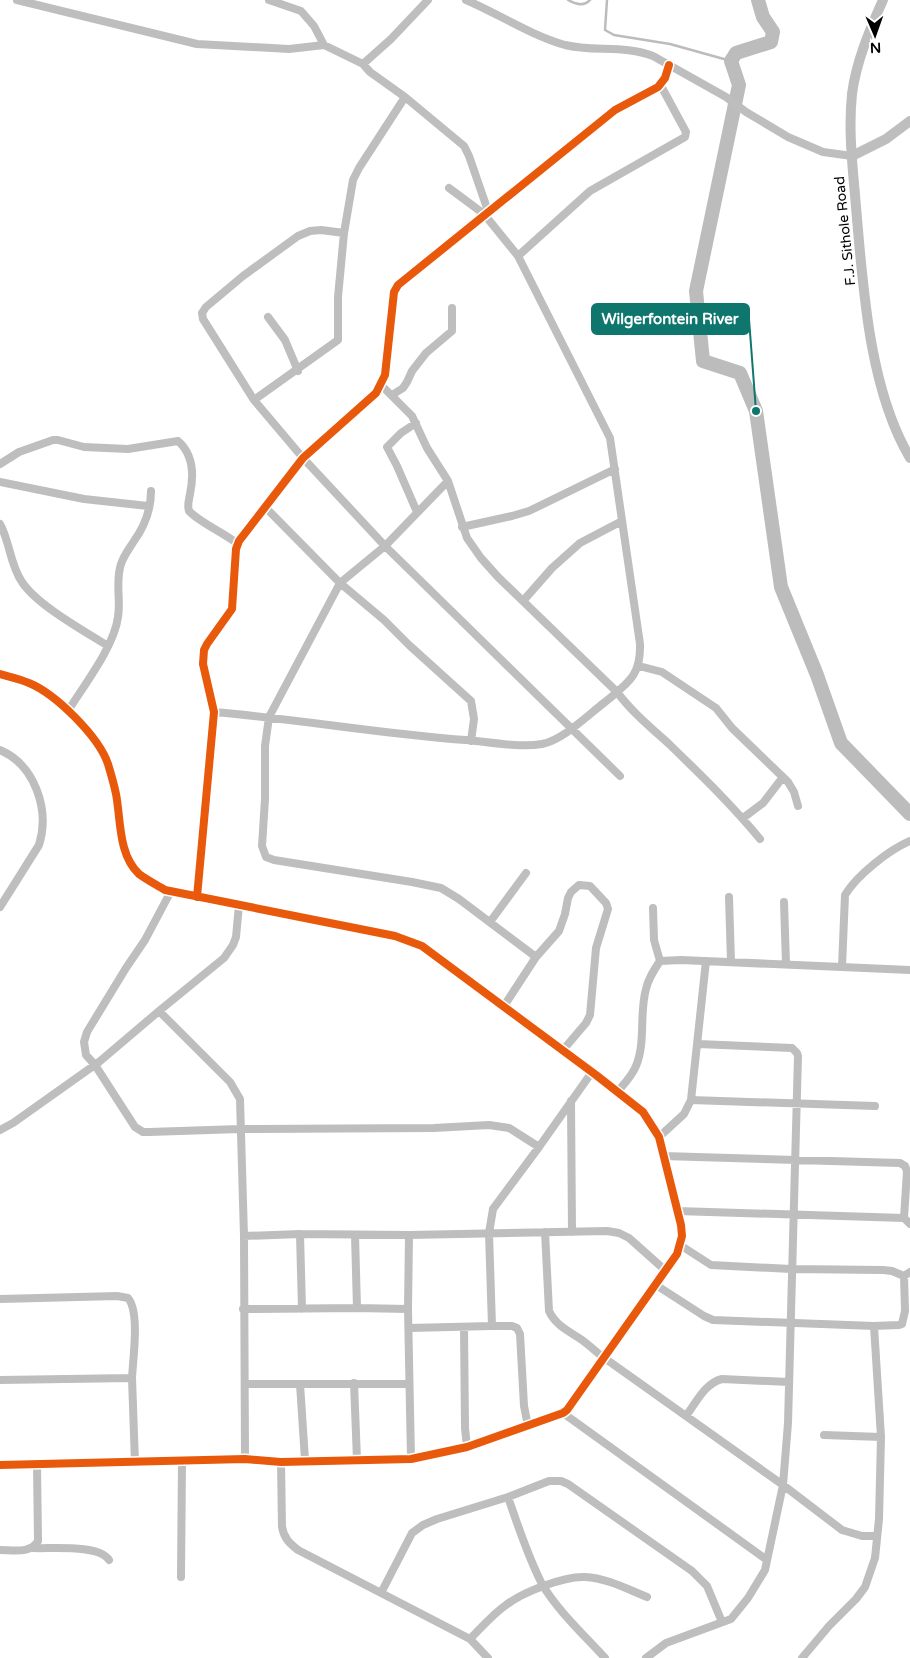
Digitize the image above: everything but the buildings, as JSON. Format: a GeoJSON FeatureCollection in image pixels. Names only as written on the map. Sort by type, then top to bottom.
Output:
{"type":"FeatureCollection","features":[{"type":"Feature","properties":{"kind":"street"},"geometry":{"type":"LineString","coordinates":[[17,0],[197,44],[289,49],[324,45],[363,64],[370,72],[464,146],[469,156],[486,213]]}},
{"type":"Feature","properties":{"kind":"street"},"geometry":{"type":"LineString","coordinates":[[269,0],[301,11],[314,26],[324,45]]}},
{"type":"Feature","properties":{"kind":"street"},"geometry":{"type":"LineString","coordinates":[[363,64],[391,39],[428,0]]}},
{"type":"Feature","properties":{"kind":"street"},"geometry":{"type":"LineString","coordinates":[[466,0],[560,43],[644,53],[670,65],[726,97],[788,138],[823,152],[852,156],[886,139],[910,122]]}},
{"type":"Feature","properties":{"kind":"street","name":"F.J. Sithole Road"},"geometry":{"type":"LineString","coordinates":[[883,0],[863,49],[852,92],[849,128],[858,230],[876,370],[889,413],[902,445],[910,458]]}},
{"type":"Feature","properties":{"kind":"street"},"geometry":{"type":"LineString","coordinates":[[197,896],[214,712],[203,664],[203,656],[207,644],[232,609],[236,549],[238,544],[303,458],[367,403],[381,385],[385,375],[396,288],[615,110],[653,90],[665,78],[670,65]]}},
{"type":"Feature","properties":{"kind":"street"},"geometry":{"type":"LineString","coordinates":[[518,256],[594,188],[685,137],[686,132],[660,84]]}},
{"type":"Feature","properties":{"kind":"street"},"geometry":{"type":"LineString","coordinates":[[254,400],[338,340],[338,297],[344,234],[353,180],[405,98]]}},
{"type":"Feature","properties":{"kind":"street"},"geometry":{"type":"LineString","coordinates":[[214,712],[269,717],[333,727],[420,737],[543,744],[571,728],[617,692],[629,681],[639,666],[641,658],[640,644],[615,469],[607,431],[518,256],[486,213],[449,188]]}},
{"type":"Feature","properties":{"kind":"street"},"geometry":{"type":"LineString","coordinates":[[344,234],[321,230],[310,231],[298,236],[243,276],[203,311],[202,315],[206,324],[254,400],[303,458],[385,546],[620,776]]}},
{"type":"Feature","properties":{"kind":"street"},"geometry":{"type":"LineString","coordinates":[[392,395],[403,388],[412,371],[426,354],[452,331],[452,308]]}},
{"type":"Feature","properties":{"kind":"street"},"geometry":{"type":"LineString","coordinates":[[268,317],[285,340],[298,370]]}},
{"type":"Feature","properties":{"kind":"street"},"geometry":{"type":"LineString","coordinates":[[381,385],[408,410],[416,423],[427,448],[448,481],[467,538],[481,558],[498,577],[617,692],[630,709],[670,745],[743,818],[760,839]]}},
{"type":"Feature","properties":{"kind":"street"},"geometry":{"type":"LineString","coordinates":[[416,423],[387,447],[417,512]]}},
{"type":"Feature","properties":{"kind":"street"},"geometry":{"type":"LineString","coordinates":[[0,464],[19,452],[53,440],[84,447],[128,449],[178,441],[190,459],[194,472],[188,503],[189,511],[238,544]]}},
{"type":"Feature","properties":{"kind":"street"},"geometry":{"type":"LineString","coordinates":[[462,526],[529,511],[615,469]]}},
{"type":"Feature","properties":{"kind":"street"},"geometry":{"type":"LineString","coordinates":[[448,481],[385,546],[340,583],[269,717],[264,746],[263,853],[266,857],[274,860],[441,888],[459,899],[536,957]]}},
{"type":"Feature","properties":{"kind":"street"},"geometry":{"type":"LineString","coordinates":[[0,482],[84,499],[148,506]]}},
{"type":"Feature","properties":{"kind":"street"},"geometry":{"type":"LineString","coordinates":[[68,711],[113,635],[118,617],[118,578],[121,563],[146,517],[151,491]]}},
{"type":"Feature","properties":{"kind":"street"},"geometry":{"type":"LineString","coordinates":[[266,508],[340,583],[384,620],[472,701],[474,719],[471,741]]}},
{"type":"Feature","properties":{"kind":"street"},"geometry":{"type":"LineString","coordinates":[[523,601],[552,568],[580,543],[622,521]]}},
{"type":"Feature","properties":{"kind":"street"},"geometry":{"type":"LineString","coordinates":[[0,524],[15,569],[22,582],[43,603],[108,646]]}},
{"type":"Feature","properties":{"kind":"street"},"geometry":{"type":"LineString","coordinates":[[639,666],[662,672],[716,708],[732,728],[783,777],[794,792],[798,806]]}},
{"type":"Feature","properties":{"kind":"street"},"geometry":{"type":"LineString","coordinates":[[0,674],[31,683],[77,718],[97,744],[108,762],[116,793],[123,844],[130,862],[139,873],[166,890],[395,936],[422,946],[563,1050],[643,1112],[659,1137],[682,1236],[677,1254],[572,1405],[563,1413],[467,1447],[411,1460],[305,1460],[281,1462],[246,1459],[0,1465]]}},
{"type":"Feature","properties":{"kind":"street"},"geometry":{"type":"LineString","coordinates":[[0,750],[7,753],[23,767],[40,795],[43,814],[40,845],[0,907]]}},
{"type":"Feature","properties":{"kind":"street"},"geometry":{"type":"LineString","coordinates":[[743,818],[763,803],[783,777]]}},
{"type":"Feature","properties":{"kind":"street"},"geometry":{"type":"LineString","coordinates":[[842,967],[846,895],[863,874],[901,845],[910,841]]}},
{"type":"Feature","properties":{"kind":"street"},"geometry":{"type":"LineString","coordinates":[[490,922],[526,873]]}},
{"type":"Feature","properties":{"kind":"street"},"geometry":{"type":"LineString","coordinates":[[504,1006],[536,957],[559,931],[570,892],[579,885],[590,886],[606,903],[608,912],[596,948],[590,1015],[586,1023],[563,1050]]}},
{"type":"Feature","properties":{"kind":"street"},"geometry":{"type":"LineString","coordinates":[[171,891],[145,940],[87,1032],[84,1042],[86,1055],[95,1065],[135,1127],[143,1132],[240,1129],[434,1128],[489,1125],[509,1128],[540,1146]]}},
{"type":"Feature","properties":{"kind":"street"},"geometry":{"type":"LineString","coordinates":[[729,896],[731,962]]}},
{"type":"Feature","properties":{"kind":"street"},"geometry":{"type":"LineString","coordinates":[[784,902],[786,964]]}},
{"type":"Feature","properties":{"kind":"street"},"geometry":{"type":"LineString","coordinates":[[0,1130],[13,1123],[95,1065],[224,958],[236,937],[239,905]]}},
{"type":"Feature","properties":{"kind":"street"},"geometry":{"type":"LineString","coordinates":[[618,1092],[630,1077],[638,1060],[645,990],[650,977],[660,961],[654,940],[654,908]]}},
{"type":"Feature","properties":{"kind":"street"},"geometry":{"type":"LineString","coordinates":[[660,961],[706,961],[910,970]]}},
{"type":"Feature","properties":{"kind":"street"},"geometry":{"type":"LineString","coordinates":[[659,1137],[684,1114],[691,1100],[706,961]]}},
{"type":"Feature","properties":{"kind":"street"},"geometry":{"type":"LineString","coordinates":[[159,1010],[230,1082],[241,1103],[246,1459]]}},
{"type":"Feature","properties":{"kind":"street"},"geometry":{"type":"LineString","coordinates":[[646,1658],[666,1643],[731,1619],[738,1611],[765,1570],[783,1485],[788,1423],[791,1269],[799,1060],[797,1053],[788,1048],[698,1044]]}},
{"type":"Feature","properties":{"kind":"street"},"geometry":{"type":"LineString","coordinates":[[492,1326],[489,1233],[493,1209],[592,1072]]}},
{"type":"Feature","properties":{"kind":"street"},"geometry":{"type":"LineString","coordinates":[[691,1100],[875,1106]]}},
{"type":"Feature","properties":{"kind":"street"},"geometry":{"type":"LineString","coordinates":[[571,1101],[572,1232]]}},
{"type":"Feature","properties":{"kind":"street"},"geometry":{"type":"LineString","coordinates":[[663,1156],[902,1163],[906,1168],[907,1174],[904,1218]]}},
{"type":"Feature","properties":{"kind":"street"},"geometry":{"type":"LineString","coordinates":[[677,1211],[793,1213],[904,1218],[910,1224]]}},
{"type":"Feature","properties":{"kind":"street"},"geometry":{"type":"LineString","coordinates":[[545,1232],[548,1300],[553,1319],[603,1358],[783,1485],[842,1530],[862,1536],[877,1536]]}},
{"type":"Feature","properties":{"kind":"street"},"geometry":{"type":"LineString","coordinates":[[244,1236],[607,1232],[624,1234],[666,1270]]}},
{"type":"Feature","properties":{"kind":"street"},"geometry":{"type":"LineString","coordinates":[[300,1234],[302,1309]]}},
{"type":"Feature","properties":{"kind":"street"},"geometry":{"type":"LineString","coordinates":[[355,1235],[357,1308]]}},
{"type":"Feature","properties":{"kind":"street"},"geometry":{"type":"LineString","coordinates":[[409,1235],[408,1309],[411,1460]]}},
{"type":"Feature","properties":{"kind":"street"},"geometry":{"type":"LineString","coordinates":[[656,1285],[710,1319],[722,1321],[874,1326],[900,1325],[903,1322],[907,1274],[883,1270],[711,1266],[680,1245]]}},
{"type":"Feature","properties":{"kind":"street"},"geometry":{"type":"LineString","coordinates":[[0,1298],[117,1296],[128,1298],[133,1306],[135,1319],[132,1378],[135,1463]]}},
{"type":"Feature","properties":{"kind":"street"},"geometry":{"type":"LineString","coordinates":[[243,1309],[408,1309]]}},
{"type":"Feature","properties":{"kind":"street"},"geometry":{"type":"LineString","coordinates":[[409,1328],[512,1326],[517,1328],[520,1332],[524,1406],[528,1426]]}},
{"type":"Feature","properties":{"kind":"street"},"geometry":{"type":"LineString","coordinates":[[802,1658],[865,1588],[875,1558],[881,1437],[874,1326]]}},
{"type":"Feature","properties":{"kind":"street"},"geometry":{"type":"LineString","coordinates":[[464,1327],[465,1428],[467,1447]]}},
{"type":"Feature","properties":{"kind":"street"},"geometry":{"type":"LineString","coordinates":[[0,1380],[132,1378]]}},
{"type":"Feature","properties":{"kind":"street"},"geometry":{"type":"LineString","coordinates":[[686,1416],[706,1388],[714,1381],[722,1379],[789,1382]]}},
{"type":"Feature","properties":{"kind":"street"},"geometry":{"type":"LineString","coordinates":[[354,1383],[357,1460]]}},
{"type":"Feature","properties":{"kind":"street"},"geometry":{"type":"LineString","coordinates":[[245,1384],[409,1384]]}},
{"type":"Feature","properties":{"kind":"street"},"geometry":{"type":"LineString","coordinates":[[300,1384],[305,1460]]}},
{"type":"Feature","properties":{"kind":"street"},"geometry":{"type":"LineString","coordinates":[[563,1413],[767,1560]]}},
{"type":"Feature","properties":{"kind":"street"},"geometry":{"type":"LineString","coordinates":[[824,1435],[881,1437]]}},
{"type":"Feature","properties":{"kind":"street"},"geometry":{"type":"LineString","coordinates":[[181,1577],[182,1460]]}},
{"type":"Feature","properties":{"kind":"street"},"geometry":{"type":"LineString","coordinates":[[281,1462],[282,1527],[286,1539],[298,1550],[470,1639],[488,1658]]}},
{"type":"Feature","properties":{"kind":"street"},"geometry":{"type":"LineString","coordinates":[[33,1548],[38,1541],[39,1535],[36,1464]]}},
{"type":"Feature","properties":{"kind":"street"},"geometry":{"type":"LineString","coordinates":[[381,1594],[412,1533],[417,1529],[436,1519],[508,1497],[555,1480],[568,1484],[697,1575],[707,1586],[722,1622]]}},
{"type":"Feature","properties":{"kind":"street"},"geometry":{"type":"LineString","coordinates":[[508,1497],[543,1586],[558,1606],[605,1658]]}},
{"type":"Feature","properties":{"kind":"street"},"geometry":{"type":"LineString","coordinates":[[0,1550],[27,1550],[33,1548],[93,1550],[104,1554],[109,1560]]}},
{"type":"Feature","properties":{"kind":"street"},"geometry":{"type":"LineString","coordinates":[[470,1639],[506,1604],[543,1586],[570,1578],[584,1577],[611,1582],[647,1597]]}},
{"type":"Feature","properties":{"kind":"waterway"},"geometry":{"type":"LineString","coordinates":[[568,0],[576,4],[582,4],[590,0]]}},
{"type":"Feature","properties":{"kind":"waterway"},"geometry":{"type":"LineString","coordinates":[[607,0],[605,30],[614,35],[670,44],[731,61]]}},
{"type":"Feature","properties":{"kind":"waterway"},"geometry":{"type":"LineString","coordinates":[[758,0],[763,17],[773,32],[771,42],[736,53],[731,61],[739,85],[696,291],[703,361],[740,373],[756,411],[781,587],[817,675],[841,743],[910,814]]}},
{"type":"Feature","properties":{"kind":"cycle path"},"geometry":{"type":"LineString","coordinates":[[197,897],[214,712],[203,664],[204,650],[232,609],[236,549],[239,541],[303,458],[376,393],[385,375],[394,292],[398,285],[615,110],[658,87],[665,78],[669,65]]}},
{"type":"Feature","properties":{"kind":"cycle path"},"geometry":{"type":"LineString","coordinates":[[0,674],[29,683],[51,696],[86,729],[96,742],[108,764],[116,794],[127,857],[139,874],[165,890],[395,936],[422,946],[643,1112],[659,1137],[681,1225],[682,1236],[677,1254],[567,1410],[467,1447],[411,1459],[281,1462],[245,1459],[0,1465]]}},
{"type":"Feature","properties":{"kind":"place","name":"Wilgerfontein River"},"geometry":{"type":"Point","coordinates":[756,411]}}]}
